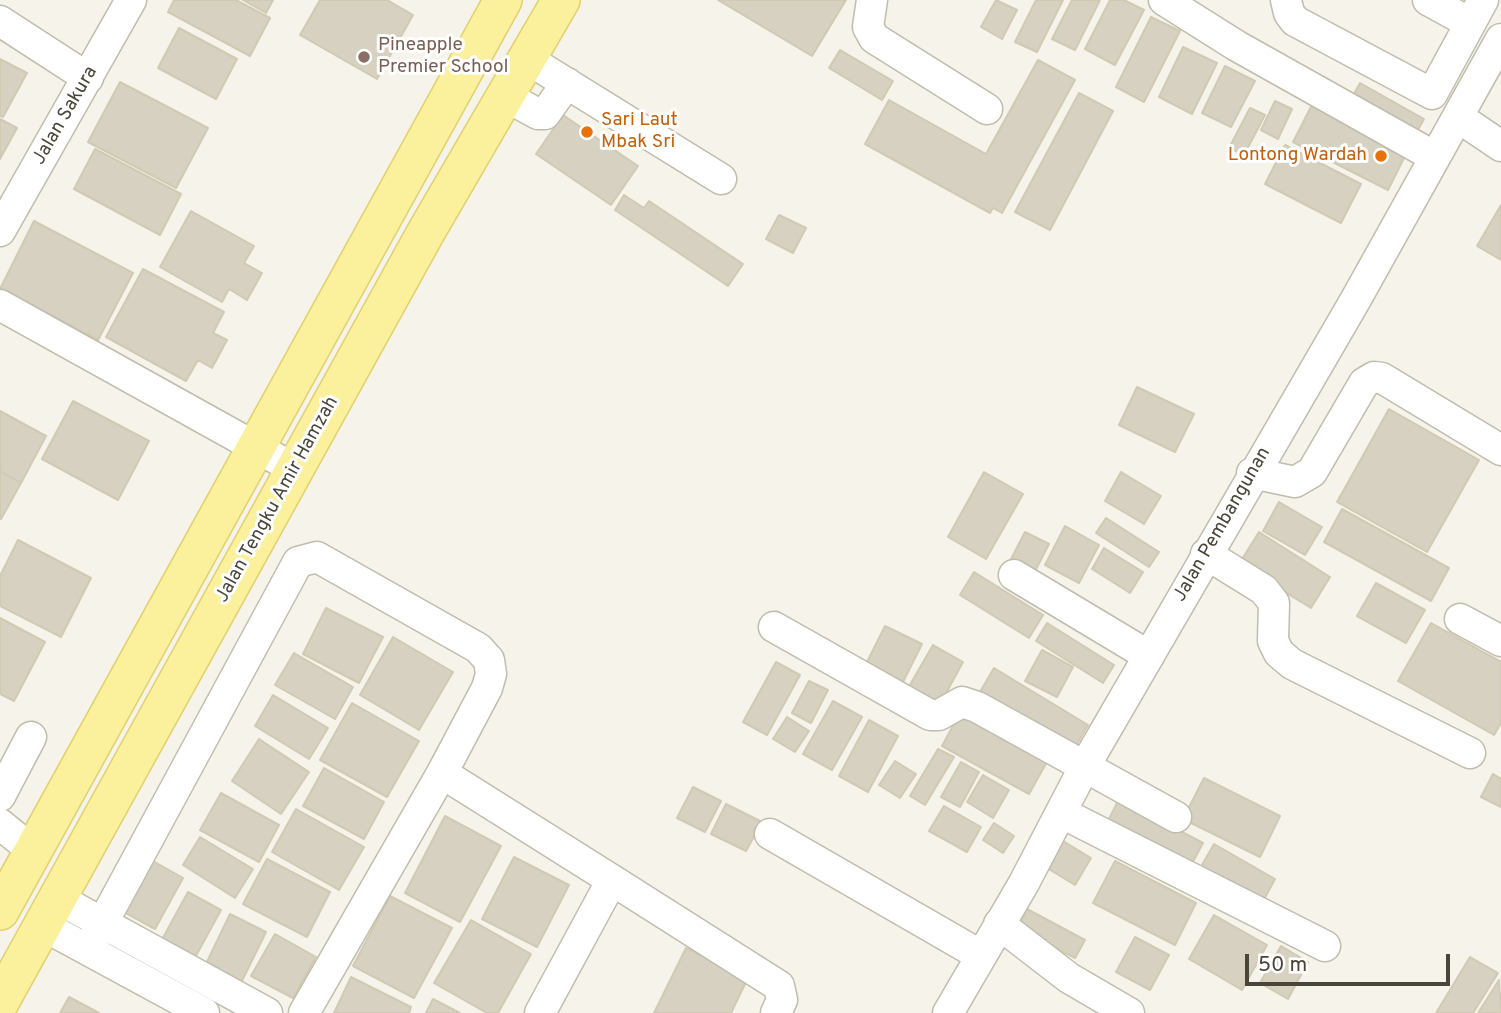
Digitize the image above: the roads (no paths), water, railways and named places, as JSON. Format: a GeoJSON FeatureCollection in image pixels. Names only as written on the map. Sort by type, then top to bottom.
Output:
{"type":"FeatureCollection","features":[{"type":"Feature","properties":{"kind":"main road"},"geometry":{"type":"LineString","coordinates":[[0,911],[258,449],[503,0]]}},
{"type":"Feature","properties":{"kind":"main road","name":"Jalan Tengku Amir Hamzah"},"geometry":{"type":"LineString","coordinates":[[0,1002],[426,232],[529,60],[561,0]]}},
{"type":"Feature","properties":{"kind":"street","name":"Jalan Sakura"},"geometry":{"type":"LineString","coordinates":[[0,232],[131,0]]}},
{"type":"Feature","properties":{"kind":"street"},"geometry":{"type":"LineString","coordinates":[[872,0],[868,27],[874,37],[987,109]]}},
{"type":"Feature","properties":{"kind":"street"},"geometry":{"type":"LineString","coordinates":[[1164,0],[1237,46],[1435,157]]}},
{"type":"Feature","properties":{"kind":"street"},"geometry":{"type":"LineString","coordinates":[[1286,0],[1295,21],[1427,94],[1435,92],[1477,12],[1428,0]]}},
{"type":"Feature","properties":{"kind":"street"},"geometry":{"type":"LineString","coordinates":[[0,21],[88,78]]}},
{"type":"Feature","properties":{"kind":"street","name":"Jalan Pembangunan"},"geometry":{"type":"LineString","coordinates":[[948,1013],[1062,813],[1086,764],[1252,473],[1356,299],[1501,39]]}},
{"type":"Feature","properties":{"kind":"street"},"geometry":{"type":"LineString","coordinates":[[529,60],[721,179]]}},
{"type":"Feature","properties":{"kind":"street"},"geometry":{"type":"LineString","coordinates":[[507,97],[538,114],[545,114],[567,83]]}},
{"type":"Feature","properties":{"kind":"street"},"geometry":{"type":"LineString","coordinates":[[1458,117],[1501,146]]}},
{"type":"Feature","properties":{"kind":"street"},"geometry":{"type":"LineString","coordinates":[[0,305],[295,469]]}},
{"type":"Feature","properties":{"kind":"street"},"geometry":{"type":"LineString","coordinates":[[1252,473],[1295,482],[1312,472],[1364,383],[1374,377],[1381,378],[1501,450]]}},
{"type":"Feature","properties":{"kind":"street"},"geometry":{"type":"LineString","coordinates":[[1206,554],[1264,590],[1274,603],[1272,641],[1279,653],[1292,664],[1470,753]]}},
{"type":"Feature","properties":{"kind":"street"},"geometry":{"type":"LineString","coordinates":[[88,950],[298,562],[304,558],[324,559],[478,648],[489,660],[491,674],[487,688],[442,773],[304,1013]]}},
{"type":"Feature","properties":{"kind":"street"},"geometry":{"type":"LineString","coordinates":[[1014,575],[1149,656]]}},
{"type":"Feature","properties":{"kind":"street"},"geometry":{"type":"LineString","coordinates":[[1460,620],[1501,641]]}},
{"type":"Feature","properties":{"kind":"street"},"geometry":{"type":"LineString","coordinates":[[774,627],[930,715],[939,715],[957,704],[967,703],[1086,764],[1176,817]]}},
{"type":"Feature","properties":{"kind":"street"},"geometry":{"type":"LineString","coordinates":[[0,796],[31,737]]}},
{"type":"Feature","properties":{"kind":"street"},"geometry":{"type":"LineString","coordinates":[[442,773],[779,986],[782,1000],[776,1013]]}},
{"type":"Feature","properties":{"kind":"street"},"geometry":{"type":"LineString","coordinates":[[1062,813],[1325,946]]}},
{"type":"Feature","properties":{"kind":"street"},"geometry":{"type":"LineString","coordinates":[[0,824],[33,851]]}},
{"type":"Feature","properties":{"kind":"street"},"geometry":{"type":"LineString","coordinates":[[770,834],[980,955]]}},
{"type":"Feature","properties":{"kind":"street"},"geometry":{"type":"LineString","coordinates":[[540,1013],[612,880]]}},
{"type":"Feature","properties":{"kind":"street"},"geometry":{"type":"LineString","coordinates":[[50,912],[102,922],[267,1013]]}},
{"type":"Feature","properties":{"kind":"street"},"geometry":{"type":"LineString","coordinates":[[50,912],[88,950],[204,1013]]}},
{"type":"Feature","properties":{"kind":"street"},"geometry":{"type":"LineString","coordinates":[[999,924],[1069,978],[1129,1013]]}},
{"type":"Feature","properties":{"kind":"place","name":"Pineapple Premier School"},"geometry":{"type":"Point","coordinates":[364,57]}},
{"type":"Feature","properties":{"kind":"place","name":"Sari Laut Mbak Sri"},"geometry":{"type":"Point","coordinates":[587,132]}},
{"type":"Feature","properties":{"kind":"place","name":"Lontong Wardah"},"geometry":{"type":"Point","coordinates":[1381,156]}}]}
